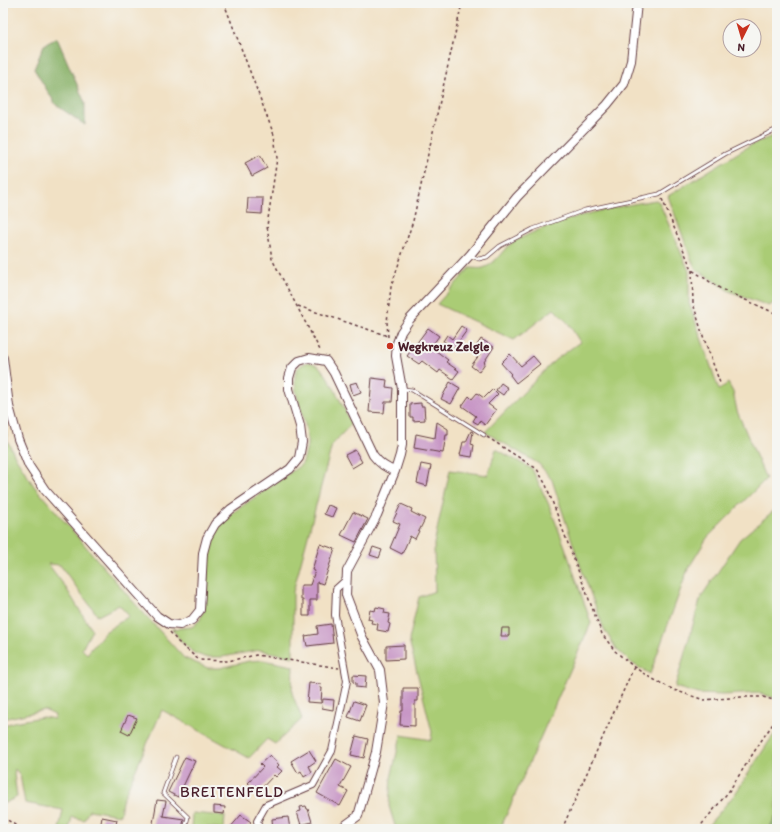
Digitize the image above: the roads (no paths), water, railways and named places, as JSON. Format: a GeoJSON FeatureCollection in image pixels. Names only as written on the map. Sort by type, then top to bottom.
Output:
{"type":"FeatureCollection","features":[{"type":"Feature","properties":{"kind":"street"},"geometry":{"type":"LineString","coordinates":[[340,829],[358,816],[376,752],[384,703],[380,670],[362,637],[346,595],[347,571],[377,515],[400,455],[402,445],[402,389],[396,356],[397,343],[401,332],[410,319],[470,255],[517,196],[607,105],[624,84],[631,61],[637,3]]}},
{"type":"Feature","properties":{"kind":"street"},"geometry":{"type":"LineString","coordinates":[[3,358],[9,406],[18,439],[29,466],[44,490],[157,616],[169,624],[180,625],[192,620],[200,610],[203,553],[207,538],[215,524],[231,509],[290,469],[299,458],[302,442],[300,426],[288,389],[292,368],[299,361],[308,358],[326,361],[334,373],[373,455],[380,463],[395,471]]}},
{"type":"Feature","properties":{"kind":"street"},"geometry":{"type":"LineString","coordinates":[[259,829],[257,821],[266,805],[313,785],[332,750],[347,681],[335,615],[336,589],[347,580]]}},
{"type":"Feature","properties":{"kind":"lane"},"geometry":{"type":"LineString","coordinates":[[470,255],[479,259],[486,257],[500,246],[533,229],[585,210],[659,194],[725,154],[777,129]]}},
{"type":"Feature","properties":{"kind":"lane"},"geometry":{"type":"LineString","coordinates":[[402,389],[412,390],[484,435]]}},
{"type":"Feature","properties":{"kind":"lane"},"geometry":{"type":"LineString","coordinates":[[176,757],[163,793],[188,818],[185,829]]}},
{"type":"Feature","properties":{"kind":"place","name":"Wegkreuz Zelgle"},"geometry":{"type":"Point","coordinates":[390,346]}},
{"type":"Feature","properties":{"kind":"district","name":"BREITENFELD"},"geometry":{"type":"Point","coordinates":[232,792]}}]}
